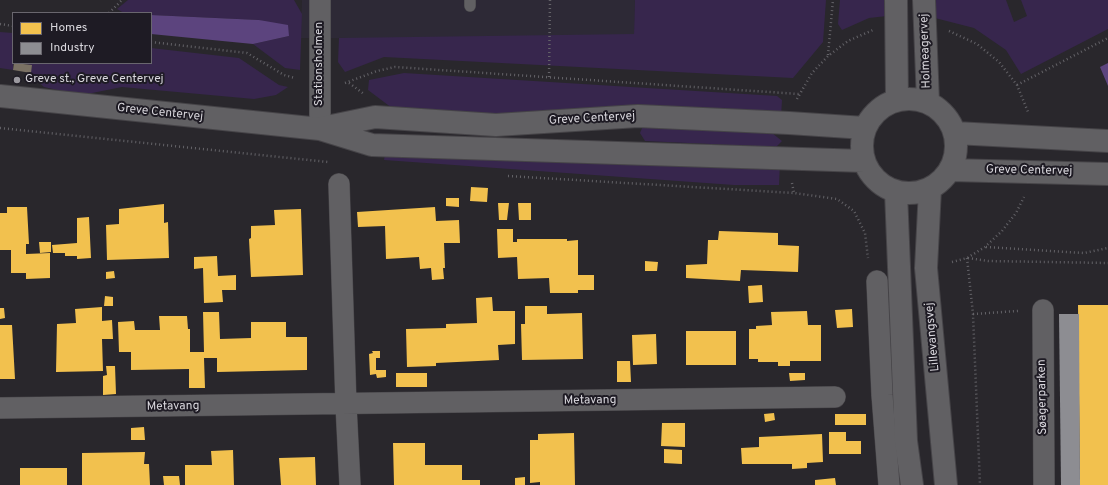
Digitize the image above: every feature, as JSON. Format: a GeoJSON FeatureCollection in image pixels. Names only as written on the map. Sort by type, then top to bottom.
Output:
{"type":"FeatureCollection","features":[{"type":"Feature","properties":{"kind":"street","name":"Stationsholmen"},"geometry":{"type":"LineString","coordinates":[[320,0],[320,129]]}},
{"type":"Feature","properties":{"kind":"street"},"geometry":{"type":"LineString","coordinates":[[896,0],[897,100]]}},
{"type":"Feature","properties":{"kind":"street","name":"Holmeagervej"},"geometry":{"type":"LineString","coordinates":[[924,0],[928,102]]}},
{"type":"Feature","properties":{"kind":"street","name":"Greve Centervej"},"geometry":{"type":"LineString","coordinates":[[0,96],[320,129],[372,145],[864,161]]}},
{"type":"Feature","properties":{"kind":"street"},"geometry":{"type":"LineString","coordinates":[[912,98],[928,102],[940,109],[955,133],[957,145],[955,158],[950,170],[941,181],[930,189],[913,193],[896,192],[882,185],[871,174],[864,161],[861,144],[865,128],[872,116],[884,106],[897,100],[912,98]]}},
{"type":"Feature","properties":{"kind":"street","name":"Greve Centervej"},"geometry":{"type":"LineString","coordinates":[[320,129],[375,118],[496,125],[638,116],[789,122],[865,128]]}},
{"type":"Feature","properties":{"kind":"street"},"geometry":{"type":"LineString","coordinates":[[955,133],[1108,141]]}},
{"type":"Feature","properties":{"kind":"street","name":"Greve Centervej"},"geometry":{"type":"LineString","coordinates":[[950,170],[1108,174]]}},
{"type":"Feature","properties":{"kind":"street"},"geometry":{"type":"LineString","coordinates":[[339,184],[350,485]]}},
{"type":"Feature","properties":{"kind":"street","name":"Lillevangsvej"},"geometry":{"type":"LineString","coordinates":[[930,189],[926,268],[946,485]]}},
{"type":"Feature","properties":{"kind":"street"},"geometry":{"type":"LineString","coordinates":[[896,192],[906,441],[912,485]]}},
{"type":"Feature","properties":{"kind":"street"},"geometry":{"type":"LineString","coordinates":[[877,281],[882,394],[890,485]]}},
{"type":"Feature","properties":{"kind":"street","name":"Søagerparken"},"geometry":{"type":"LineString","coordinates":[[1043,310],[1044,485]]}},
{"type":"Feature","properties":{"kind":"street","name":"Metavang"},"geometry":{"type":"LineString","coordinates":[[0,408],[346,405],[835,397]]}},
{"type":"Feature","properties":{"kind":"path"},"geometry":{"type":"LineString","coordinates":[[110,12],[122,0]]}},
{"type":"Feature","properties":{"kind":"path"},"geometry":{"type":"LineString","coordinates":[[549,77],[550,0]]}},
{"type":"Feature","properties":{"kind":"path"},"geometry":{"type":"LineString","coordinates":[[828,56],[833,0]]}},
{"type":"Feature","properties":{"kind":"path"},"geometry":{"type":"LineString","coordinates":[[0,24],[12,26]]}},
{"type":"Feature","properties":{"kind":"path"},"geometry":{"type":"LineString","coordinates":[[1017,85],[1108,38]]}},
{"type":"Feature","properties":{"kind":"path"},"geometry":{"type":"LineString","coordinates":[[152,42],[247,53],[284,75],[320,87],[348,83],[377,71],[395,67],[799,94]]}},
{"type":"Feature","properties":{"kind":"path"},"geometry":{"type":"LineString","coordinates":[[0,128],[334,163]]}},
{"type":"Feature","properties":{"kind":"path"},"geometry":{"type":"LineString","coordinates":[[503,176],[794,193],[837,199],[854,211],[865,232],[868,258],[879,266],[898,269]]}},
{"type":"Feature","properties":{"kind":"path"},"geometry":{"type":"LineString","coordinates":[[985,247],[1084,253],[1108,248]]}},
{"type":"Feature","properties":{"kind":"path"},"geometry":{"type":"LineString","coordinates":[[926,268],[967,258],[988,261],[1108,264]]}},
{"type":"Feature","properties":{"kind":"path"},"geometry":{"type":"LineString","coordinates":[[967,258],[973,314],[980,485]]}},
{"type":"Feature","properties":{"kind":"path"},"geometry":{"type":"LineString","coordinates":[[973,314],[1043,310]]}},
{"type":"Feature","properties":{"kind":"shaded area"},"geometry":{"type":"Polygon","coordinates":[[[128,0],[294,0],[302,14],[300,70],[285,68],[253,44],[289,36],[259,20],[152,15],[152,12],[122,12],[117,9],[128,0]]]}},
{"type":"Feature","properties":{"kind":"shaded area"},"geometry":{"type":"Polygon","coordinates":[[[302,0],[635,0],[634,40],[301,38],[302,0]]]}},
{"type":"Feature","properties":{"kind":"shaded area"},"geometry":{"type":"Polygon","coordinates":[[[635,0],[826,0],[823,42],[793,78],[384,57],[345,72],[338,62],[339,38],[634,34],[635,0]]]}},
{"type":"Feature","properties":{"kind":"shaded area"},"geometry":{"type":"Polygon","coordinates":[[[840,0],[886,0],[887,16],[869,18],[842,30],[838,24],[840,0]]]}},
{"type":"Feature","properties":{"kind":"shaded area"},"geometry":{"type":"Polygon","coordinates":[[[935,0],[1006,0],[1014,22],[1027,16],[1021,0],[1108,0],[1108,29],[1021,74],[1006,50],[974,28],[935,18],[935,0]]]}},
{"type":"Feature","properties":{"kind":"shaded area"},"geometry":{"type":"Polygon","coordinates":[[[152,15],[259,20],[288,25],[289,36],[253,44],[152,34],[152,15]]]}},
{"type":"Feature","properties":{"kind":"shaded area"},"geometry":{"type":"Polygon","coordinates":[[[0,32],[12,33],[13,70],[0,68],[0,32]]]}},
{"type":"Feature","properties":{"kind":"shaded area"},"geometry":{"type":"Polygon","coordinates":[[[152,48],[239,58],[279,85],[288,87],[276,95],[254,99],[122,87],[87,94],[71,93],[44,87],[30,75],[32,65],[24,64],[152,64],[152,48]]]}},
{"type":"Feature","properties":{"kind":"shaded area"},"geometry":{"type":"Polygon","coordinates":[[[1108,63],[1108,86],[1100,67],[1108,63]]]}},
{"type":"Feature","properties":{"kind":"shaded area"},"geometry":{"type":"Polygon","coordinates":[[[404,73],[777,96],[782,100],[781,117],[515,117],[396,111],[368,90],[369,80],[404,73]]]}},
{"type":"Feature","properties":{"kind":"shaded area"},"geometry":{"type":"Polygon","coordinates":[[[643,126],[772,133],[782,141],[776,147],[645,141],[640,133],[643,126]]]}},
{"type":"Feature","properties":{"kind":"shaded area"},"geometry":{"type":"Polygon","coordinates":[[[385,154],[780,162],[779,185],[734,185],[384,160],[385,154]]]}},
{"type":"Feature","properties":{"kind":"building: Homes"},"geometry":{"type":"Polygon","coordinates":[[[471,187],[488,188],[487,202],[470,201],[471,187]]]}},
{"type":"Feature","properties":{"kind":"building: Homes"},"geometry":{"type":"Polygon","coordinates":[[[446,198],[459,198],[459,207],[446,206],[446,198]]]}},
{"type":"Feature","properties":{"kind":"building: Homes"},"geometry":{"type":"Polygon","coordinates":[[[498,203],[509,203],[507,220],[499,220],[498,203]]]}},
{"type":"Feature","properties":{"kind":"building: Homes"},"geometry":{"type":"Polygon","coordinates":[[[518,203],[531,203],[531,220],[519,220],[518,203]]]}},
{"type":"Feature","properties":{"kind":"building: Homes"},"geometry":{"type":"Polygon","coordinates":[[[164,204],[164,223],[168,222],[169,258],[107,260],[106,225],[119,224],[119,209],[164,204]]]}},
{"type":"Feature","properties":{"kind":"building: Homes"},"geometry":{"type":"Polygon","coordinates":[[[7,207],[27,207],[29,244],[26,244],[26,254],[50,253],[50,278],[26,279],[26,273],[11,273],[11,250],[0,250],[0,213],[7,213],[7,207]]]}},
{"type":"Feature","properties":{"kind":"building: Homes"},"geometry":{"type":"Polygon","coordinates":[[[435,207],[436,221],[459,220],[460,243],[444,243],[444,279],[432,280],[431,268],[420,269],[419,257],[386,259],[385,226],[358,227],[357,212],[435,207]]]}},
{"type":"Feature","properties":{"kind":"building: Homes"},"geometry":{"type":"Polygon","coordinates":[[[301,209],[303,275],[251,277],[249,239],[251,238],[251,226],[275,225],[274,210],[301,209]]]}},
{"type":"Feature","properties":{"kind":"building: Homes"},"geometry":{"type":"Polygon","coordinates":[[[89,217],[91,258],[77,259],[77,256],[65,256],[65,253],[53,253],[52,245],[77,243],[77,218],[89,217]]]}},
{"type":"Feature","properties":{"kind":"building: Homes"},"geometry":{"type":"Polygon","coordinates":[[[497,229],[513,229],[513,242],[517,242],[517,239],[578,240],[578,275],[594,275],[594,290],[578,290],[578,293],[550,293],[549,278],[518,279],[517,257],[498,258],[497,229]]]}},
{"type":"Feature","properties":{"kind":"building: Homes"},"geometry":{"type":"Polygon","coordinates":[[[719,231],[778,233],[778,245],[799,246],[798,272],[741,270],[740,281],[686,278],[686,265],[707,264],[708,240],[718,240],[719,231]]]}},
{"type":"Feature","properties":{"kind":"building: Homes"},"geometry":{"type":"Polygon","coordinates":[[[39,242],[51,242],[51,252],[40,253],[39,242]]]}},
{"type":"Feature","properties":{"kind":"building: Homes"},"geometry":{"type":"Polygon","coordinates":[[[217,256],[218,276],[236,275],[236,290],[222,290],[223,302],[204,303],[203,268],[194,269],[194,257],[217,256]]]}},
{"type":"Feature","properties":{"kind":"building: Homes"},"geometry":{"type":"Polygon","coordinates":[[[645,261],[658,262],[657,271],[645,271],[645,261]]]}},
{"type":"Feature","properties":{"kind":"building: Homes"},"geometry":{"type":"Polygon","coordinates":[[[114,271],[115,278],[106,279],[106,272],[114,271]]]}},
{"type":"Feature","properties":{"kind":"building: Homes"},"geometry":{"type":"Polygon","coordinates":[[[762,285],[763,302],[749,303],[748,286],[762,285]]]}},
{"type":"Feature","properties":{"kind":"building: Homes"},"geometry":{"type":"Polygon","coordinates":[[[105,296],[113,297],[113,306],[104,306],[105,296]]]}},
{"type":"Feature","properties":{"kind":"building: Homes"},"geometry":{"type":"Polygon","coordinates":[[[492,297],[493,311],[515,311],[515,344],[498,345],[499,360],[436,363],[436,366],[407,367],[406,329],[446,328],[446,324],[477,323],[476,298],[492,297]]]}},
{"type":"Feature","properties":{"kind":"building: Homes"},"geometry":{"type":"Polygon","coordinates":[[[1078,305],[1108,305],[1108,485],[1080,485],[1078,305]]]}},
{"type":"Feature","properties":{"kind":"building: Homes"},"geometry":{"type":"Polygon","coordinates":[[[525,306],[547,306],[547,314],[582,313],[583,359],[522,360],[521,324],[525,324],[525,306]]]}},
{"type":"Feature","properties":{"kind":"building: Homes"},"geometry":{"type":"Polygon","coordinates":[[[102,307],[102,321],[112,320],[113,339],[102,339],[103,371],[56,372],[57,324],[76,323],[75,309],[102,307]]]}},
{"type":"Feature","properties":{"kind":"building: Homes"},"geometry":{"type":"Polygon","coordinates":[[[0,308],[4,308],[5,318],[0,319],[0,308]]]}},
{"type":"Feature","properties":{"kind":"building: Homes"},"geometry":{"type":"Polygon","coordinates":[[[852,309],[853,327],[837,328],[835,310],[852,309]]]}},
{"type":"Feature","properties":{"kind":"building: Homes"},"geometry":{"type":"Polygon","coordinates":[[[807,311],[808,325],[821,325],[821,361],[790,361],[790,366],[778,366],[778,362],[758,362],[758,359],[749,359],[749,329],[756,329],[756,326],[772,325],[771,312],[807,311]]]}},
{"type":"Feature","properties":{"kind":"building: Homes"},"geometry":{"type":"Polygon","coordinates":[[[203,312],[219,312],[220,339],[251,338],[251,322],[286,322],[286,337],[307,337],[307,370],[217,372],[217,358],[204,358],[205,388],[189,388],[189,369],[131,370],[131,352],[119,352],[118,322],[134,321],[135,330],[160,330],[159,316],[187,316],[188,329],[190,329],[190,352],[204,352],[203,312]]]}},
{"type":"Feature","properties":{"kind":"building: Homes"},"geometry":{"type":"Polygon","coordinates":[[[0,325],[12,325],[15,379],[0,379],[0,325]]]}},
{"type":"Feature","properties":{"kind":"building: Homes"},"geometry":{"type":"Polygon","coordinates":[[[686,331],[736,331],[736,365],[686,365],[686,331]]]}},
{"type":"Feature","properties":{"kind":"building: Homes"},"geometry":{"type":"Polygon","coordinates":[[[656,334],[657,364],[633,365],[632,335],[656,334]]]}},
{"type":"Feature","properties":{"kind":"building: Homes"},"geometry":{"type":"Polygon","coordinates":[[[372,351],[380,351],[380,358],[376,358],[376,370],[386,370],[386,377],[377,378],[376,374],[370,375],[369,354],[373,353],[372,351]]]}},
{"type":"Feature","properties":{"kind":"building: Homes"},"geometry":{"type":"Polygon","coordinates":[[[617,361],[630,361],[631,382],[617,382],[617,361]]]}},
{"type":"Feature","properties":{"kind":"building: Homes"},"geometry":{"type":"Polygon","coordinates":[[[106,366],[115,366],[116,394],[103,395],[103,376],[107,375],[106,366]]]}},
{"type":"Feature","properties":{"kind":"building: Homes"},"geometry":{"type":"Polygon","coordinates":[[[396,373],[427,373],[427,387],[396,387],[396,373]]]}},
{"type":"Feature","properties":{"kind":"building: Homes"},"geometry":{"type":"Polygon","coordinates":[[[789,373],[805,373],[805,380],[790,381],[789,373]]]}},
{"type":"Feature","properties":{"kind":"building: Homes"},"geometry":{"type":"Polygon","coordinates":[[[774,413],[775,420],[765,422],[764,414],[774,413]]]}},
{"type":"Feature","properties":{"kind":"building: Homes"},"geometry":{"type":"Polygon","coordinates":[[[835,414],[866,414],[866,425],[835,425],[835,414]]]}},
{"type":"Feature","properties":{"kind":"building: Homes"},"geometry":{"type":"Polygon","coordinates":[[[662,423],[685,423],[685,447],[661,446],[662,423]]]}},
{"type":"Feature","properties":{"kind":"building: Homes"},"geometry":{"type":"Polygon","coordinates":[[[144,427],[145,440],[131,440],[131,428],[144,427]]]}},
{"type":"Feature","properties":{"kind":"building: Homes"},"geometry":{"type":"Polygon","coordinates":[[[829,432],[846,432],[846,441],[861,441],[861,454],[829,454],[829,432]]]}},
{"type":"Feature","properties":{"kind":"building: Homes"},"geometry":{"type":"Polygon","coordinates":[[[574,433],[575,485],[540,485],[540,482],[530,483],[530,440],[538,440],[538,434],[574,433]]]}},
{"type":"Feature","properties":{"kind":"building: Homes"},"geometry":{"type":"Polygon","coordinates":[[[822,434],[823,462],[807,463],[807,468],[792,469],[792,464],[742,464],[741,448],[759,447],[759,437],[822,434]]]}},
{"type":"Feature","properties":{"kind":"building: Homes"},"geometry":{"type":"Polygon","coordinates":[[[393,443],[425,443],[425,465],[462,465],[462,480],[480,480],[480,485],[394,485],[393,443]]]}},
{"type":"Feature","properties":{"kind":"building: Homes"},"geometry":{"type":"Polygon","coordinates":[[[664,449],[682,450],[682,464],[664,463],[664,449]]]}},
{"type":"Feature","properties":{"kind":"building: Homes"},"geometry":{"type":"Polygon","coordinates":[[[233,450],[234,485],[185,485],[185,465],[212,465],[211,451],[233,450]]]}},
{"type":"Feature","properties":{"kind":"building: Homes"},"geometry":{"type":"Polygon","coordinates":[[[145,452],[144,464],[149,464],[150,485],[82,485],[82,453],[145,452]]]}},
{"type":"Feature","properties":{"kind":"building: Homes"},"geometry":{"type":"Polygon","coordinates":[[[315,457],[316,485],[281,485],[279,458],[315,457]]]}},
{"type":"Feature","properties":{"kind":"building: Homes"},"geometry":{"type":"Polygon","coordinates":[[[20,468],[67,468],[67,485],[20,485],[20,468]]]}},
{"type":"Feature","properties":{"kind":"building: Homes"},"geometry":{"type":"Polygon","coordinates":[[[163,476],[179,476],[180,485],[164,485],[163,476]]]}},
{"type":"Feature","properties":{"kind":"building: Homes"},"geometry":{"type":"Polygon","coordinates":[[[525,477],[525,485],[515,485],[515,478],[525,477]]]}},
{"type":"Feature","properties":{"kind":"building: Homes"},"geometry":{"type":"Polygon","coordinates":[[[835,478],[836,485],[815,485],[815,480],[835,478]]]}},
{"type":"Feature","properties":{"kind":"building: Industry"},"geometry":{"type":"Polygon","coordinates":[[[1059,314],[1079,314],[1080,485],[1061,485],[1059,314]]]}},
{"type":"Feature","properties":{"kind":"building: Other"},"geometry":{"type":"Polygon","coordinates":[[[14,64],[32,65],[31,73],[13,70],[14,64]]]}},
{"type":"Feature","properties":{"kind":"place","name":"Greve st., Greve Centervej"},"geometry":{"type":"Point","coordinates":[17,80]}}]}
